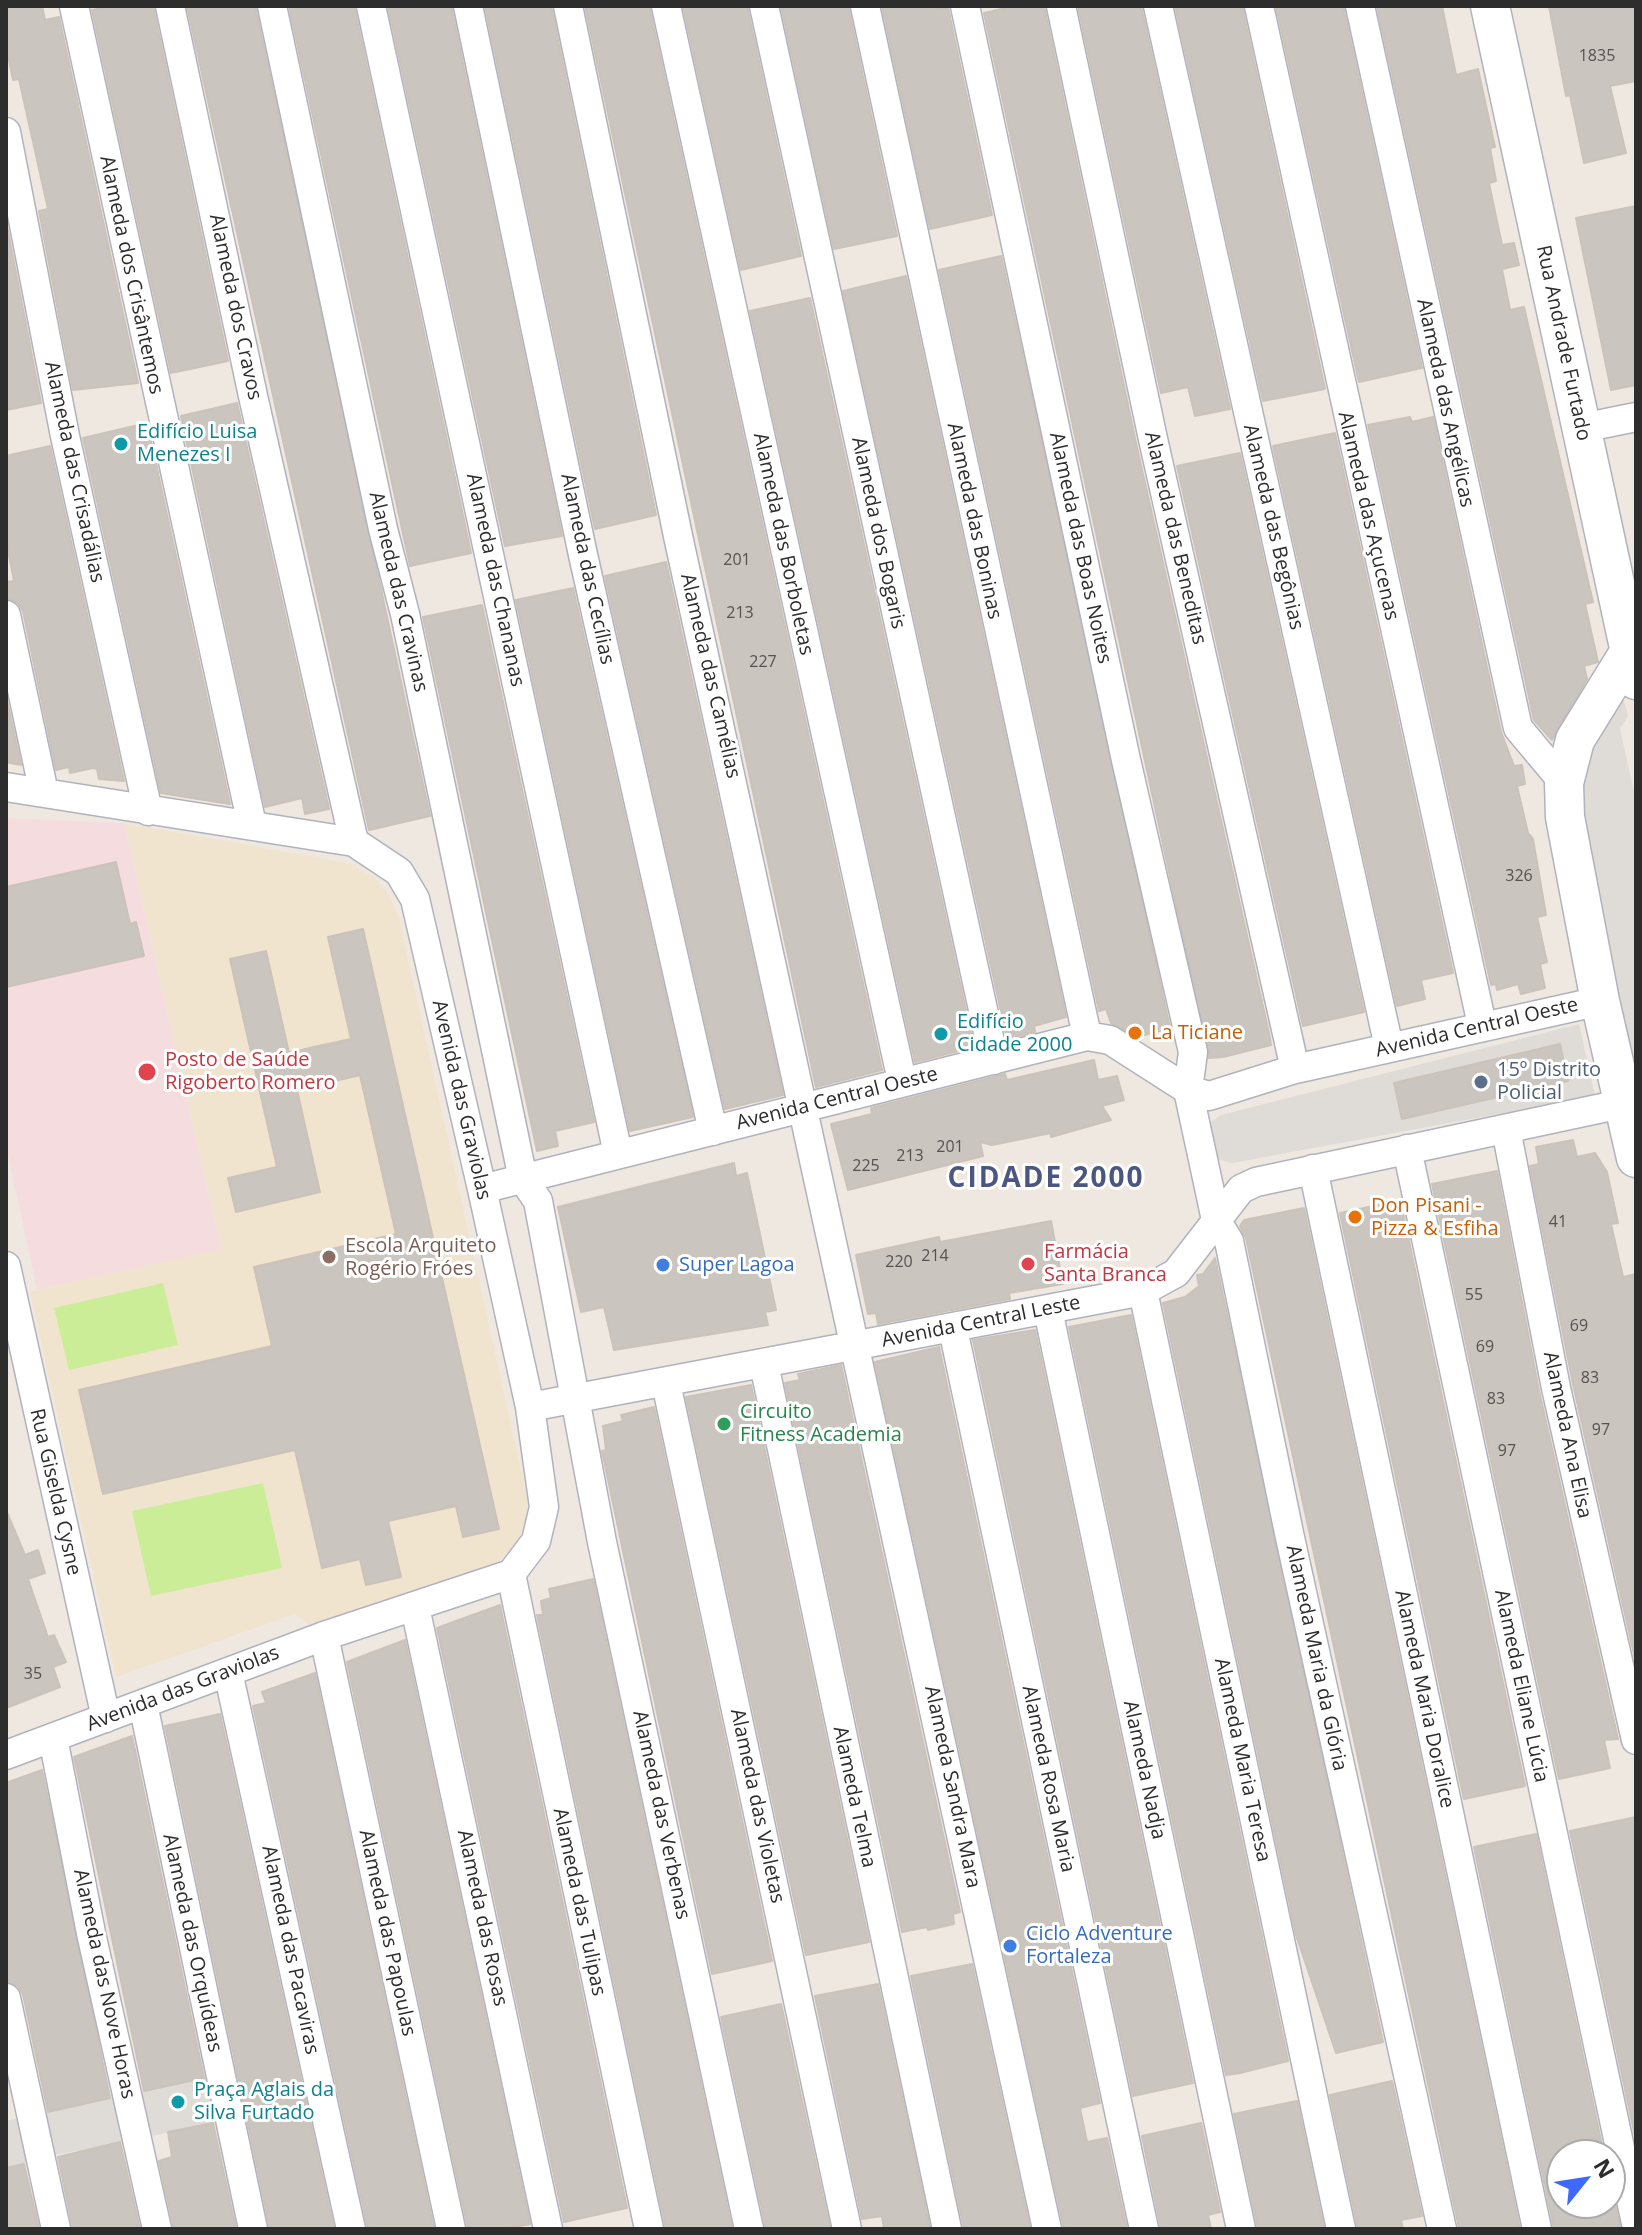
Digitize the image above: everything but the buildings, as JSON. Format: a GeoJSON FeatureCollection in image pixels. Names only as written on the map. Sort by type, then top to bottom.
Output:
{"type":"FeatureCollection","features":[{"type":"Feature","properties":{"kind":"street","name":"Alameda dos Crisântemos"},"geometry":{"type":"LineString","coordinates":[[74,6],[252,825]]}},
{"type":"Feature","properties":{"kind":"street","name":"Alameda dos Cravos"},"geometry":{"type":"LineString","coordinates":[[170,6],[253,396],[354,842]]}},
{"type":"Feature","properties":{"kind":"street","name":"Alameda das Cravinas"},"geometry":{"type":"LineString","coordinates":[[272,6],[383,529],[405,614],[523,1179],[538,1201],[574,1383],[573,1400]]}},
{"type":"Feature","properties":{"kind":"street","name":"Alameda das Chananas"},"geometry":{"type":"LineString","coordinates":[[371,6],[618,1154]]}},
{"type":"Feature","properties":{"kind":"street","name":"Alameda das Cecílias"},"geometry":{"type":"LineString","coordinates":[[468,6],[583,555],[713,1131]]}},
{"type":"Feature","properties":{"kind":"street","name":"Alameda das Camélias"},"geometry":{"type":"LineString","coordinates":[[568,6],[678,536],[857,1346]]}},
{"type":"Feature","properties":{"kind":"street","name":"Alameda das Borboletas"},"geometry":{"type":"LineString","coordinates":[[666,6],[902,1081]]}},
{"type":"Feature","properties":{"kind":"street","name":"Alameda dos Bogaris"},"geometry":{"type":"LineString","coordinates":[[764,6],[994,1060]]}},
{"type":"Feature","properties":{"kind":"street","name":"Alameda das Boninas"},"geometry":{"type":"LineString","coordinates":[[865,6],[1087,1036]]}},
{"type":"Feature","properties":{"kind":"street","name":"Alameda das Boas Noites"},"geometry":{"type":"LineString","coordinates":[[965,6],[1126,760],[1193,1052],[1188,1090]]}},
{"type":"Feature","properties":{"kind":"street","name":"Alameda das Beneditas"},"geometry":{"type":"LineString","coordinates":[[1061,6],[1150,423],[1295,1069]]}},
{"type":"Feature","properties":{"kind":"street","name":"Alameda das Begônias"},"geometry":{"type":"LineString","coordinates":[[1158,6],[1389,1047]]}},
{"type":"Feature","properties":{"kind":"street","name":"Alameda das Açucenas"},"geometry":{"type":"LineString","coordinates":[[1259,6],[1482,1025]]}},
{"type":"Feature","properties":{"kind":"street","name":"Alameda das Angélicas"},"geometry":{"type":"LineString","coordinates":[[1360,6],[1518,728],[1564,783]]}},
{"type":"Feature","properties":{"kind":"street","name":"Rua Andrade Furtado"},"geometry":{"type":"LineString","coordinates":[[1490,6],[1633,665]]}},
{"type":"Feature","properties":{"kind":"street","name":"Alameda das Crisadálias"},"geometry":{"type":"LineString","coordinates":[[6,132],[65,436],[148,811]]}},
{"type":"Feature","properties":{"kind":"street"},"geometry":{"type":"LineString","coordinates":[[1582,428],[1636,417]]}},
{"type":"Feature","properties":{"kind":"street"},"geometry":{"type":"LineString","coordinates":[[6,615],[44,793]]}},
{"type":"Feature","properties":{"kind":"street"},"geometry":{"type":"LineString","coordinates":[[1633,665],[1575,740],[1564,783],[1565,817],[1600,1001],[1621,1104],[1636,1158]]}},
{"type":"Feature","properties":{"kind":"street","name":"Avenida das Graviolas"},"geometry":{"type":"LineString","coordinates":[[6,787],[354,842],[391,864],[415,899],[530,1407],[544,1507],[536,1541],[511,1574],[324,1636],[6,1755]]}},
{"type":"Feature","properties":{"kind":"street","name":"Avenida Central Oeste"},"geometry":{"type":"LineString","coordinates":[[1188,1090],[1209,1096],[1295,1069],[1600,1001]]}},
{"type":"Feature","properties":{"kind":"street","name":"Avenida Central Oeste"},"geometry":{"type":"LineString","coordinates":[[482,1189],[1087,1036]]}},
{"type":"Feature","properties":{"kind":"street"},"geometry":{"type":"LineString","coordinates":[[1087,1036],[1110,1040],[1188,1090]]}},
{"type":"Feature","properties":{"kind":"street","name":"Alameda Maria da Glória"},"geometry":{"type":"LineString","coordinates":[[1188,1090],[1216,1220],[1229,1241],[1289,1533],[1442,2229]]}},
{"type":"Feature","properties":{"kind":"street","name":"Avenida Central Leste"},"geometry":{"type":"LineString","coordinates":[[530,1407],[1143,1291],[1176,1273],[1241,1189],[1313,1169],[1621,1104]]}},
{"type":"Feature","properties":{"kind":"street","name":"Alameda Ana Elisa"},"geometry":{"type":"LineString","coordinates":[[1506,1129],[1556,1388],[1636,1740]]}},
{"type":"Feature","properties":{"kind":"street","name":"Alameda Eliane Lúcia"},"geometry":{"type":"LineString","coordinates":[[1407,1149],[1636,2223]]}},
{"type":"Feature","properties":{"kind":"street","name":"Alameda Maria Doralice"},"geometry":{"type":"LineString","coordinates":[[1313,1169],[1537,2229]]}},
{"type":"Feature","properties":{"kind":"street","name":"Rua Giselda Cysne"},"geometry":{"type":"LineString","coordinates":[[6,1266],[16,1365],[106,1718]]}},
{"type":"Feature","properties":{"kind":"street","name":"Alameda Maria Teresa"},"geometry":{"type":"LineString","coordinates":[[1143,1291],[1341,2229]]}},
{"type":"Feature","properties":{"kind":"street","name":"Alameda Nadja"},"geometry":{"type":"LineString","coordinates":[[1048,1310],[1241,2229]]}},
{"type":"Feature","properties":{"kind":"street","name":"Alameda Rosa Maria"},"geometry":{"type":"LineString","coordinates":[[953,1329],[1144,2229]]}},
{"type":"Feature","properties":{"kind":"street","name":"Alameda Sandra Mara"},"geometry":{"type":"LineString","coordinates":[[857,1346],[1047,2229]]}},
{"type":"Feature","properties":{"kind":"street","name":"Alameda Telma"},"geometry":{"type":"LineString","coordinates":[[764,1364],[947,2229]]}},
{"type":"Feature","properties":{"kind":"street","name":"Alameda das Violetas"},"geometry":{"type":"LineString","coordinates":[[666,1383],[847,2229]]}},
{"type":"Feature","properties":{"kind":"street","name":"Alameda das Verbenas"},"geometry":{"type":"LineString","coordinates":[[573,1400],[749,2229]]}},
{"type":"Feature","properties":{"kind":"street","name":"Alameda das Tulipas"},"geometry":{"type":"LineString","coordinates":[[511,1574],[649,2229]]}},
{"type":"Feature","properties":{"kind":"street","name":"Alameda das Rosas"},"geometry":{"type":"LineString","coordinates":[[415,1607],[548,2229]]}},
{"type":"Feature","properties":{"kind":"street","name":"Alameda das Papoulas"},"geometry":{"type":"LineString","coordinates":[[324,1636],[451,2229]]}},
{"type":"Feature","properties":{"kind":"street","name":"Alameda das Pacaviras"},"geometry":{"type":"LineString","coordinates":[[228,1672],[351,2229]]}},
{"type":"Feature","properties":{"kind":"street","name":"Alameda das Orquídeas"},"geometry":{"type":"LineString","coordinates":[[143,1704],[253,2229]]}},
{"type":"Feature","properties":{"kind":"street","name":"Alameda das Nove Horas"},"geometry":{"type":"LineString","coordinates":[[53,1738],[91,1933],[157,2229]]}},
{"type":"Feature","properties":{"kind":"street"},"geometry":{"type":"LineString","coordinates":[[6,1998],[56,2229]]}},
{"type":"Feature","properties":{"kind":"shaded area"},"geometry":{"type":"Polygon","coordinates":[[[1621,691],[1628,716],[1620,729],[1636,801],[1636,1080],[1573,797],[1580,748],[1621,691]]]}},
{"type":"Feature","properties":{"kind":"shaded area","name":"Posto de Saúde Rigoberto Romero"},"geometry":{"type":"Polygon","coordinates":[[[6,818],[124,823],[221,1249],[37,1290],[6,1146],[6,818]]]}},
{"type":"Feature","properties":{"kind":"shaded area","name":"Escola Arquiteto Rogério Fróes"},"geometry":{"type":"Polygon","coordinates":[[[124,823],[347,863],[374,877],[389,895],[399,918],[528,1502],[525,1525],[516,1544],[495,1565],[315,1630],[295,1614],[116,1677],[30,1292],[221,1248],[124,823]]]}},
{"type":"Feature","properties":{"kind":"shaded area"},"geometry":{"type":"Polygon","coordinates":[[[1579,1024],[1595,1096],[1233,1163],[1211,1158],[1204,1127],[1221,1115],[1579,1024]]]}},
{"type":"Feature","properties":{"kind":"shaded area","name":"Praça Aglais da Silva Furtado"},"geometry":{"type":"Polygon","coordinates":[[[212,2076],[221,2121],[147,2137],[137,2092],[212,2076]]]}},
{"type":"Feature","properties":{"kind":"shaded area"},"geometry":{"type":"Polygon","coordinates":[[[118,2096],[127,2141],[55,2155],[46,2113],[118,2096]]]}},
{"type":"Feature","properties":{"kind":"shaded area"},"geometry":{"type":"Polygon","coordinates":[[[22,2117],[32,2162],[6,2168],[6,2121],[22,2117]]]}},
{"type":"Feature","properties":{"kind":"green space"},"geometry":{"type":"Polygon","coordinates":[[[163,1283],[178,1345],[69,1370],[54,1308],[163,1283]]]}},
{"type":"Feature","properties":{"kind":"green space"},"geometry":{"type":"Polygon","coordinates":[[[263,1483],[282,1568],[151,1596],[132,1511],[263,1483]]]}},
{"type":"Feature","properties":{"kind":"place","name":"Edifício Luisa Menezes I"},"geometry":{"type":"Point","coordinates":[121,444]}},
{"type":"Feature","properties":{"kind":"place","name":"La Ticiane"},"geometry":{"type":"Point","coordinates":[1135,1033]}},
{"type":"Feature","properties":{"kind":"place","name":"Edifício Cidade 2000"},"geometry":{"type":"Point","coordinates":[941,1034]}},
{"type":"Feature","properties":{"kind":"place","name":"Posto de Saúde Rigoberto Romero"},"geometry":{"type":"Point","coordinates":[147,1072]}},
{"type":"Feature","properties":{"kind":"place","name":"15º Distrito Policial"},"geometry":{"type":"Point","coordinates":[1481,1082]}},
{"type":"Feature","properties":{"kind":"place","name":"Don Pisani - Pizza & Esfiha"},"geometry":{"type":"Point","coordinates":[1355,1217]}},
{"type":"Feature","properties":{"kind":"place","name":"Escola Arquiteto Rogério Fróes"},"geometry":{"type":"Point","coordinates":[329,1257]}},
{"type":"Feature","properties":{"kind":"place","name":"Farmácia Santa Branca"},"geometry":{"type":"Point","coordinates":[1028,1264]}},
{"type":"Feature","properties":{"kind":"place","name":"Super Lagoa"},"geometry":{"type":"Point","coordinates":[663,1265]}},
{"type":"Feature","properties":{"kind":"place","name":"Circuito Fitness Academia"},"geometry":{"type":"Point","coordinates":[724,1424]}},
{"type":"Feature","properties":{"kind":"place","name":"Ciclo Adventure Fortaleza"},"geometry":{"type":"Point","coordinates":[1010,1946]}},
{"type":"Feature","properties":{"kind":"place","name":"Praça Aglais da Silva Furtado"},"geometry":{"type":"Point","coordinates":[178,2102]}},
{"type":"Feature","properties":{"kind":"district","name":"CIDADE 2000"},"geometry":{"type":"Point","coordinates":[1046,1179]}}]}
